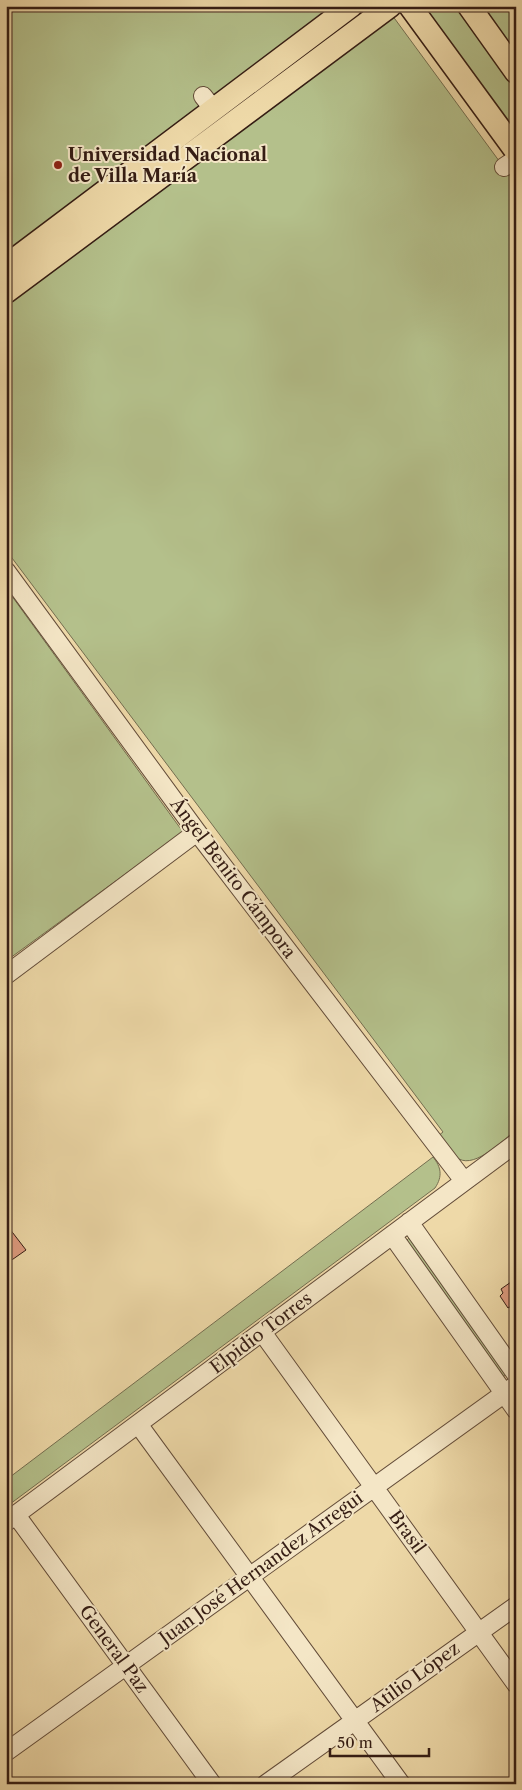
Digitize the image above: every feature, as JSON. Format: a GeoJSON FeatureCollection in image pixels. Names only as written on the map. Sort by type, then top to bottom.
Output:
{"type":"FeatureCollection","features":[{"type":"Feature","properties":{"kind":"main road"},"geometry":{"type":"LineString","coordinates":[[6,266],[208,103],[351,6]]}},
{"type":"Feature","properties":{"kind":"main road"},"geometry":{"type":"LineString","coordinates":[[6,292],[390,6]]}},
{"type":"Feature","properties":{"kind":"main road"},"geometry":{"type":"LineString","coordinates":[[410,6],[512,159]]}},
{"type":"Feature","properties":{"kind":"main road"},"geometry":{"type":"LineString","coordinates":[[469,6],[516,72]]}},
{"type":"Feature","properties":{"kind":"street","name":"Ángel Benito Cámpora"},"geometry":{"type":"LineString","coordinates":[[6,571],[197,832],[464,1182]]}},
{"type":"Feature","properties":{"kind":"street"},"geometry":{"type":"LineString","coordinates":[[6,975],[197,832]]}},
{"type":"Feature","properties":{"kind":"street","name":"Elpidio Torres"},"geometry":{"type":"LineString","coordinates":[[11,1519],[516,1143]]}},
{"type":"Feature","properties":{"kind":"street"},"geometry":{"type":"LineString","coordinates":[[409,1222],[516,1374]]}},
{"type":"Feature","properties":{"kind":"street"},"geometry":{"type":"LineString","coordinates":[[392,1235],[510,1389],[516,1410]]}},
{"type":"Feature","properties":{"kind":"street","name":"Brasil"},"geometry":{"type":"LineString","coordinates":[[262,1332],[516,1684]]}},
{"type":"Feature","properties":{"kind":"street","name":"Juan José Hernandez Arregui"},"geometry":{"type":"LineString","coordinates":[[6,1752],[510,1389]]}},
{"type":"Feature","properties":{"kind":"street"},"geometry":{"type":"LineString","coordinates":[[138,1424],[401,1784]]}},
{"type":"Feature","properties":{"kind":"street","name":"General Paz"},"geometry":{"type":"LineString","coordinates":[[11,1519],[126,1666],[212,1784]]}},
{"type":"Feature","properties":{"kind":"street","name":"Atilio López"},"geometry":{"type":"LineString","coordinates":[[266,1784],[516,1606]]}},
{"type":"Feature","properties":{"kind":"green space","name":"Universidad Nacional de Villa María"},"geometry":{"type":"Polygon","coordinates":[[[6,6],[339,6],[6,252],[6,99],[11,95],[11,89],[6,75],[6,6]]]}},
{"type":"Feature","properties":{"kind":"green space"},"geometry":{"type":"Polygon","coordinates":[[[428,6],[459,6],[516,86],[516,133],[428,14],[428,6]]]}},
{"type":"Feature","properties":{"kind":"green space"},"geometry":{"type":"Polygon","coordinates":[[[483,6],[516,6],[516,53],[483,6]]]}},
{"type":"Feature","properties":{"kind":"green space"},"geometry":{"type":"Polygon","coordinates":[[[392,15],[516,184],[516,1130],[489,1152],[473,1160],[466,1161],[453,1155],[438,1136],[443,1132],[6,550],[6,305],[392,15]]]}},
{"type":"Feature","properties":{"kind":"green space"},"geometry":{"type":"Polygon","coordinates":[[[6,588],[183,832],[6,961],[6,588]]]}},
{"type":"Feature","properties":{"kind":"green space"},"geometry":{"type":"Polygon","coordinates":[[[433,1157],[438,1164],[440,1172],[435,1188],[6,1507],[6,1480],[433,1157]]]}},
{"type":"Feature","properties":{"kind":"green space"},"geometry":{"type":"Polygon","coordinates":[[[409,1238],[506,1375],[502,1377],[406,1243],[409,1238]]]}},
{"type":"Feature","properties":{"kind":"building"},"geometry":{"type":"Polygon","coordinates":[[[6,1224],[26,1250],[6,1264],[6,1224]]]}},
{"type":"Feature","properties":{"kind":"building"},"geometry":{"type":"Polygon","coordinates":[[[511,1282],[516,1290],[516,1303],[508,1308],[500,1296],[503,1293],[501,1289],[511,1282]]]}},
{"type":"Feature","properties":{"kind":"place","name":"Universidad Nacional de Villa María"},"geometry":{"type":"Point","coordinates":[58,165]}}]}
